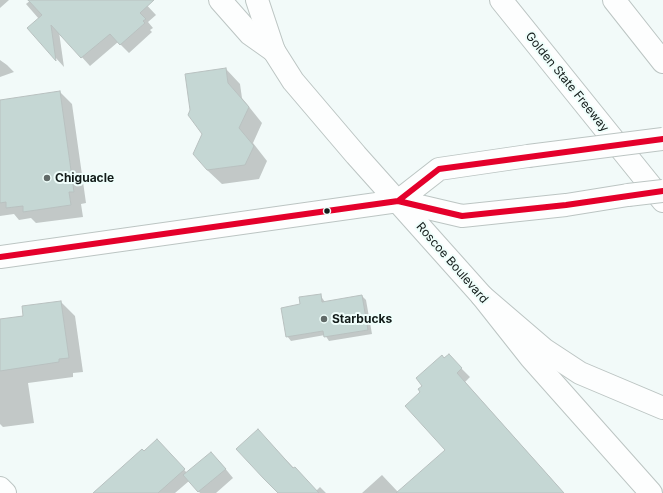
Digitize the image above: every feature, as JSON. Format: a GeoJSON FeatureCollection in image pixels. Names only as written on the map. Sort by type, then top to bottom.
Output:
{"type":"FeatureCollection","features":[{"type":"Feature","properties":{"kind":"main road","name":"Roscoe Boulevard"},"geometry":{"type":"LineString","coordinates":[[220,0],[250,34],[274,51],[293,81],[356,155],[482,296],[530,358],[651,493]]}},
{"type":"Feature","properties":{"kind":"main road"},"geometry":{"type":"LineString","coordinates":[[257,0],[274,51]]}},
{"type":"Feature","properties":{"kind":"main road","name":"Golden State Freeway"},"geometry":{"type":"LineString","coordinates":[[501,0],[663,201]]}},
{"type":"Feature","properties":{"kind":"main road"},"geometry":{"type":"LineString","coordinates":[[614,0],[663,62]]}},
{"type":"Feature","properties":{"kind":"main road"},"geometry":{"type":"LineString","coordinates":[[398,201],[439,169],[663,139]]}},
{"type":"Feature","properties":{"kind":"main road"},"geometry":{"type":"LineString","coordinates":[[0,257],[398,201],[462,216],[566,205],[663,191]]}},
{"type":"Feature","properties":{"kind":"main road"},"geometry":{"type":"LineString","coordinates":[[482,296],[544,350],[580,373],[663,408]]}},
{"type":"Feature","properties":{"kind":"main road"},"geometry":{"type":"LineString","coordinates":[[0,488],[5,493]]}},
{"type":"Feature","properties":{"kind":"building"},"geometry":{"type":"Polygon","coordinates":[[[28,0],[154,0],[140,13],[146,19],[143,21],[145,23],[120,45],[110,34],[81,58],[51,25],[56,61],[27,28],[42,15],[28,0]]]}},
{"type":"Feature","properties":{"kind":"building"},"geometry":{"type":"Polygon","coordinates":[[[226,68],[228,83],[249,107],[239,128],[254,146],[245,165],[207,170],[193,154],[202,134],[188,115],[190,110],[185,74],[226,68]]]}},
{"type":"Feature","properties":{"kind":"building"},"geometry":{"type":"Polygon","coordinates":[[[60,91],[74,192],[69,192],[71,205],[23,212],[23,206],[6,208],[6,202],[0,203],[0,100],[60,91]]]}},
{"type":"Feature","properties":{"kind":"building","name":"Starbucks"},"geometry":{"type":"Polygon","coordinates":[[[321,294],[322,302],[362,295],[368,330],[324,337],[323,331],[286,337],[281,308],[300,304],[299,297],[321,294]]]}},
{"type":"Feature","properties":{"kind":"building"},"geometry":{"type":"Polygon","coordinates":[[[61,301],[69,358],[59,359],[59,362],[0,371],[0,319],[23,316],[22,306],[61,301]]]}},
{"type":"Feature","properties":{"kind":"building"},"geometry":{"type":"Polygon","coordinates":[[[449,354],[462,368],[457,373],[564,493],[396,493],[445,450],[405,406],[420,392],[418,389],[422,386],[416,378],[442,355],[444,358],[449,354]]]}},
{"type":"Feature","properties":{"kind":"building"},"geometry":{"type":"Polygon","coordinates":[[[258,429],[293,468],[295,467],[319,493],[278,493],[264,479],[236,449],[258,429]]]}},
{"type":"Feature","properties":{"kind":"building"},"geometry":{"type":"Polygon","coordinates":[[[157,439],[185,469],[158,493],[93,493],[142,449],[144,451],[157,439]]]}},
{"type":"Feature","properties":{"kind":"building"},"geometry":{"type":"Polygon","coordinates":[[[211,452],[226,469],[198,492],[183,475],[211,452]]]}},
{"type":"Feature","properties":{"kind":"transit line"},"geometry":{"type":"LineString","coordinates":[[398,201],[439,169],[663,139]]}},
{"type":"Feature","properties":{"kind":"transit line"},"geometry":{"type":"LineString","coordinates":[[0,257],[398,201],[462,216],[566,205],[663,191]]}},
{"type":"Feature","properties":{"kind":"place","name":"Chiguacle"},"geometry":{"type":"Point","coordinates":[47,178]}},
{"type":"Feature","properties":{"kind":"place","name":"Starbucks"},"geometry":{"type":"Point","coordinates":[324,319]}}]}
